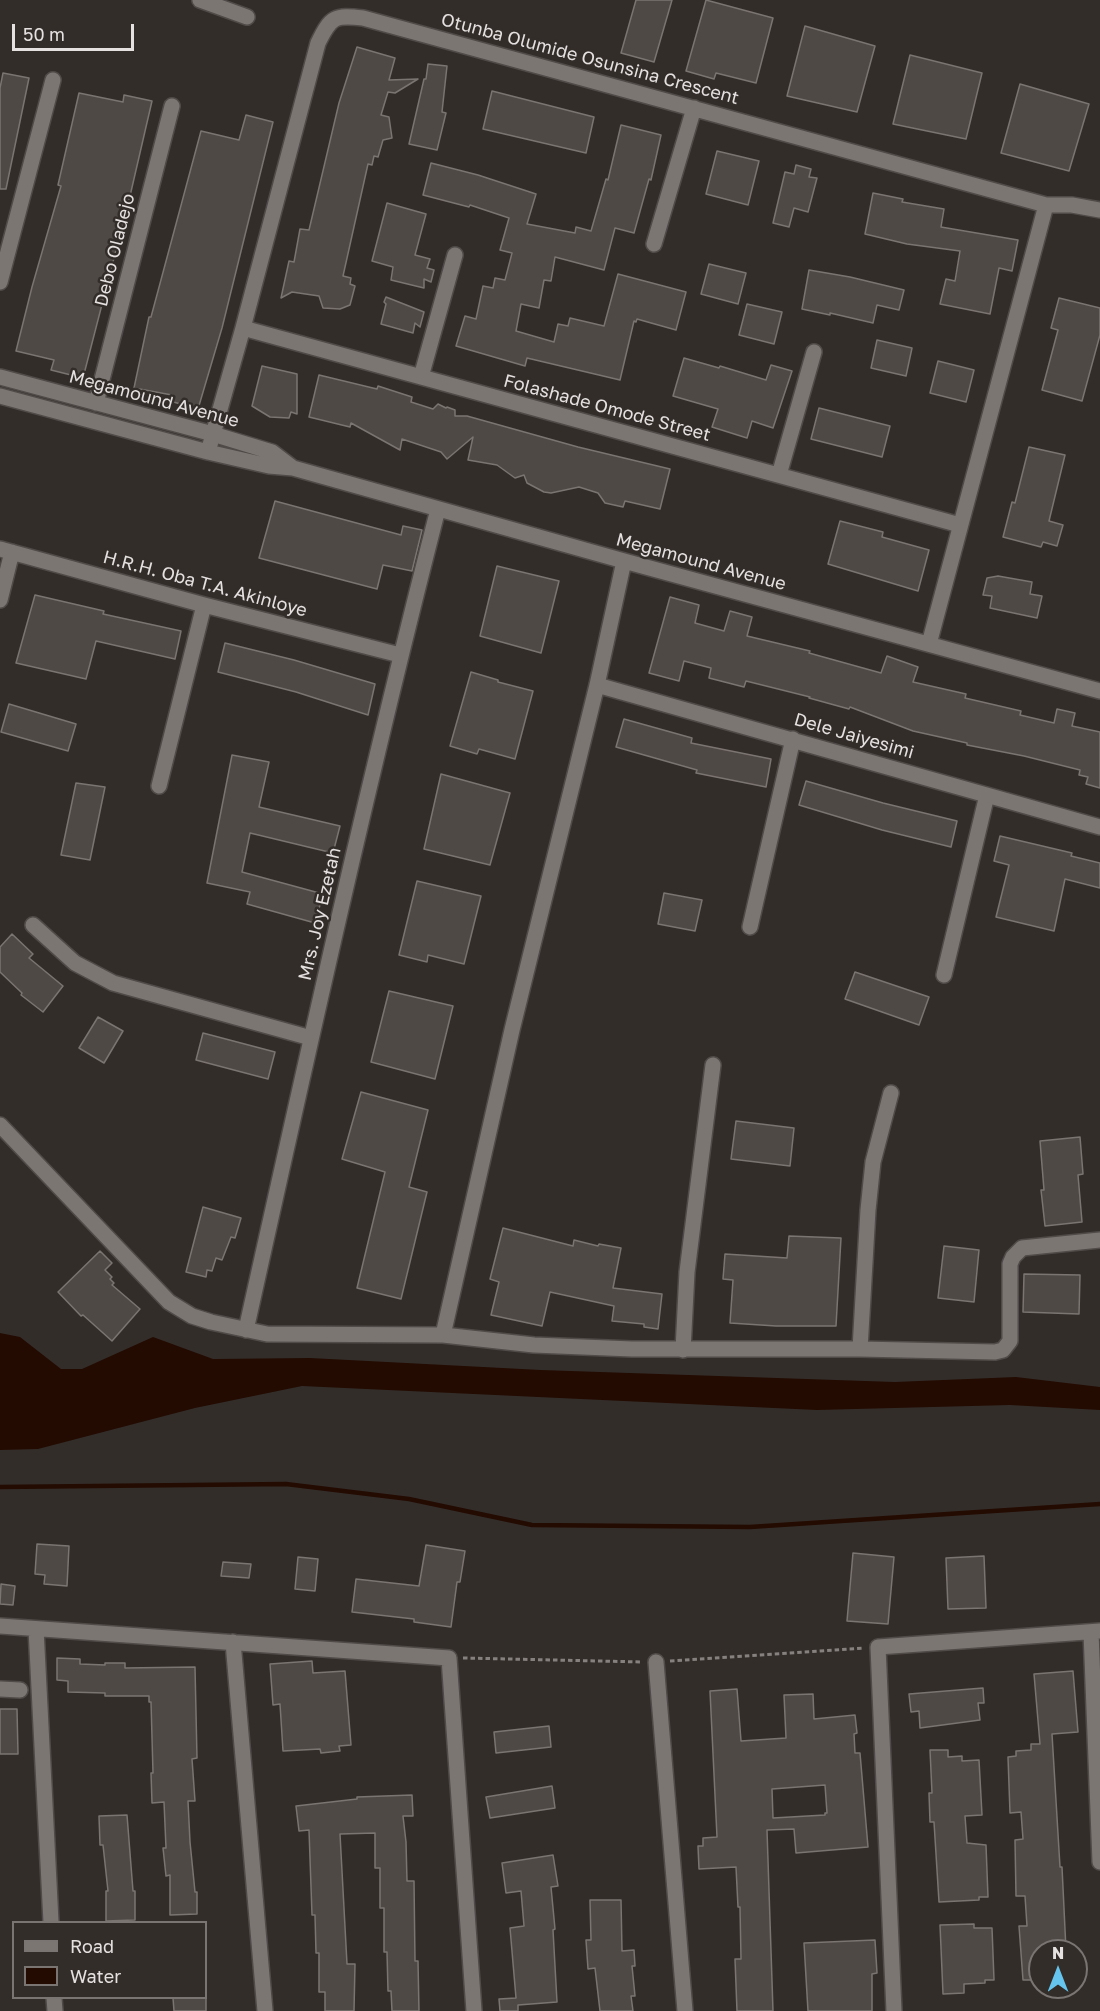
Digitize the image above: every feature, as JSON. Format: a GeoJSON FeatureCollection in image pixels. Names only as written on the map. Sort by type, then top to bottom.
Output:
{"type":"FeatureCollection","features":[{"type":"Feature","properties":{"kind":"street"},"geometry":{"type":"LineString","coordinates":[[200,0],[247,17]]}},
{"type":"Feature","properties":{"kind":"street","name":"Otunba Olumide Osunsina Crescent"},"geometry":{"type":"LineString","coordinates":[[208,452],[318,43],[326,25],[341,15],[363,18],[1046,205],[1072,205],[1100,210]]}},
{"type":"Feature","properties":{"kind":"street"},"geometry":{"type":"LineString","coordinates":[[0,282],[53,80]]}},
{"type":"Feature","properties":{"kind":"street","name":"Debo Oladejo"},"geometry":{"type":"LineString","coordinates":[[96,403],[172,106]]}},
{"type":"Feature","properties":{"kind":"street"},"geometry":{"type":"LineString","coordinates":[[654,244],[694,108]]}},
{"type":"Feature","properties":{"kind":"street"},"geometry":{"type":"LineString","coordinates":[[928,644],[1046,205]]}},
{"type":"Feature","properties":{"kind":"street"},"geometry":{"type":"LineString","coordinates":[[421,376],[455,255]]}},
{"type":"Feature","properties":{"kind":"street","name":"Folashade Omode Street"},"geometry":{"type":"LineString","coordinates":[[243,328],[960,525]]}},
{"type":"Feature","properties":{"kind":"street"},"geometry":{"type":"LineString","coordinates":[[780,475],[814,352]]}},
{"type":"Feature","properties":{"kind":"street","name":"Megamound Avenue"},"geometry":{"type":"LineString","coordinates":[[0,377],[272,452],[293,468]]}},
{"type":"Feature","properties":{"kind":"street","name":"Megamound Avenue"},"geometry":{"type":"LineString","coordinates":[[0,396],[208,452],[269,466],[293,468],[1100,691]]}},
{"type":"Feature","properties":{"kind":"street","name":"Mrs. Joy Ezetah"},"geometry":{"type":"LineString","coordinates":[[246,1330],[400,655],[438,509]]}},
{"type":"Feature","properties":{"kind":"street"},"geometry":{"type":"LineString","coordinates":[[0,600],[6,550]]}},
{"type":"Feature","properties":{"kind":"street","name":"H.R.H. Oba T.A. Akinloye"},"geometry":{"type":"LineString","coordinates":[[6,550],[204,605],[400,655]]}},
{"type":"Feature","properties":{"kind":"street"},"geometry":{"type":"LineString","coordinates":[[443,1335],[512,1030],[597,685],[624,561]]}},
{"type":"Feature","properties":{"kind":"street"},"geometry":{"type":"LineString","coordinates":[[159,786],[204,605]]}},
{"type":"Feature","properties":{"kind":"street","name":"Dele Jaiyesimi"},"geometry":{"type":"LineString","coordinates":[[597,685],[1100,827]]}},
{"type":"Feature","properties":{"kind":"street"},"geometry":{"type":"LineString","coordinates":[[750,927],[793,739]]}},
{"type":"Feature","properties":{"kind":"street"},"geometry":{"type":"LineString","coordinates":[[944,975],[987,795]]}},
{"type":"Feature","properties":{"kind":"street"},"geometry":{"type":"LineString","coordinates":[[33,925],[75,963],[113,982],[311,1038]]}},
{"type":"Feature","properties":{"kind":"street"},"geometry":{"type":"LineString","coordinates":[[683,1350],[687,1272],[713,1065]]}},
{"type":"Feature","properties":{"kind":"street"},"geometry":{"type":"LineString","coordinates":[[860,1349],[873,1162],[891,1093]]}},
{"type":"Feature","properties":{"kind":"street"},"geometry":{"type":"LineString","coordinates":[[0,1125],[169,1302],[202,1319],[267,1334],[443,1335],[534,1345],[683,1350],[860,1349],[995,1352],[1003,1350],[1010,1341],[1010,1264],[1017,1251],[1022,1248],[1100,1240]]}},
{"type":"Feature","properties":{"kind":"street"},"geometry":{"type":"LineString","coordinates":[[0,1626],[449,1658],[474,2011]]}},
{"type":"Feature","properties":{"kind":"street"},"geometry":{"type":"LineString","coordinates":[[36,1629],[51,1921]]}},
{"type":"Feature","properties":{"kind":"street"},"geometry":{"type":"LineString","coordinates":[[894,2011],[878,1647],[1095,1631],[1100,1862]]}},
{"type":"Feature","properties":{"kind":"street"},"geometry":{"type":"LineString","coordinates":[[234,1642],[265,2011]]}},
{"type":"Feature","properties":{"kind":"street"},"geometry":{"type":"LineString","coordinates":[[656,1662],[685,2011]]}},
{"type":"Feature","properties":{"kind":"street"},"geometry":{"type":"LineString","coordinates":[[0,1689],[20,1690]]}},
{"type":"Feature","properties":{"kind":"water"},"geometry":{"type":"Polygon","coordinates":[[[0,1333],[20,1337],[61,1369],[82,1369],[153,1337],[213,1359],[310,1358],[541,1370],[895,1382],[1016,1377],[1100,1387],[1100,1410],[1010,1405],[817,1410],[302,1386],[195,1408],[38,1449],[0,1450],[0,1333]]]}},
{"type":"Feature","properties":{"kind":"building"},"geometry":{"type":"Polygon","coordinates":[[[636,0],[672,0],[654,62],[621,53],[636,0]]]}},
{"type":"Feature","properties":{"kind":"building"},"geometry":{"type":"Polygon","coordinates":[[[706,0],[773,18],[756,83],[716,73],[714,79],[686,71],[706,0]]]}},
{"type":"Feature","properties":{"kind":"building"},"geometry":{"type":"Polygon","coordinates":[[[805,26],[875,46],[857,112],[787,96],[805,26]]]}},
{"type":"Feature","properties":{"kind":"building"},"geometry":{"type":"Polygon","coordinates":[[[357,47],[395,58],[389,80],[418,79],[395,93],[388,92],[381,115],[389,117],[392,138],[383,140],[378,157],[374,156],[372,165],[368,164],[343,276],[351,278],[350,284],[355,286],[350,305],[340,309],[323,308],[319,296],[292,292],[281,298],[289,261],[294,262],[300,229],[309,230],[339,103],[357,47]]]}},
{"type":"Feature","properties":{"kind":"building"},"geometry":{"type":"Polygon","coordinates":[[[910,55],[982,73],[966,139],[893,124],[910,55]]]}},
{"type":"Feature","properties":{"kind":"building"},"geometry":{"type":"Polygon","coordinates":[[[428,64],[447,66],[442,112],[446,113],[437,150],[409,144],[428,64]]]}},
{"type":"Feature","properties":{"kind":"building"},"geometry":{"type":"Polygon","coordinates":[[[3,73],[29,78],[6,189],[0,189],[0,88],[3,73]]]}},
{"type":"Feature","properties":{"kind":"building"},"geometry":{"type":"Polygon","coordinates":[[[1020,84],[1089,104],[1069,171],[1001,153],[1020,84]]]}},
{"type":"Feature","properties":{"kind":"building"},"geometry":{"type":"Polygon","coordinates":[[[492,91],[594,117],[586,153],[483,129],[492,91]]]}},
{"type":"Feature","properties":{"kind":"building"},"geometry":{"type":"Polygon","coordinates":[[[79,93],[123,102],[124,95],[152,101],[83,378],[51,370],[54,360],[16,351],[61,186],[58,185],[79,93]]]}},
{"type":"Feature","properties":{"kind":"building"},"geometry":{"type":"Polygon","coordinates":[[[246,115],[273,122],[222,328],[198,409],[170,401],[172,395],[134,388],[149,317],[151,317],[201,131],[239,140],[246,115]]]}},
{"type":"Feature","properties":{"kind":"building"},"geometry":{"type":"Polygon","coordinates":[[[621,125],[661,135],[651,180],[649,179],[634,233],[615,228],[604,270],[555,257],[551,281],[544,280],[539,308],[521,304],[516,331],[554,342],[558,324],[568,326],[570,318],[604,326],[618,274],[686,292],[676,330],[637,319],[636,322],[634,321],[620,380],[527,358],[525,366],[456,346],[465,316],[476,319],[483,286],[493,288],[495,278],[505,280],[512,253],[500,250],[509,218],[470,205],[469,207],[423,195],[431,163],[536,194],[527,224],[575,233],[576,227],[591,231],[606,179],[608,180],[621,125]]]}},
{"type":"Feature","properties":{"kind":"building"},"geometry":{"type":"Polygon","coordinates":[[[717,151],[759,161],[748,205],[706,194],[717,151]]]}},
{"type":"Feature","properties":{"kind":"building"},"geometry":{"type":"Polygon","coordinates":[[[796,165],[811,169],[809,177],[817,178],[808,212],[794,208],[789,227],[773,223],[785,172],[794,174],[796,165]]]}},
{"type":"Feature","properties":{"kind":"building"},"geometry":{"type":"Polygon","coordinates":[[[873,193],[903,199],[902,202],[944,209],[941,227],[1018,240],[1012,271],[999,268],[990,314],[940,304],[946,279],[955,281],[960,251],[907,244],[865,234],[873,193]]]}},
{"type":"Feature","properties":{"kind":"building"},"geometry":{"type":"Polygon","coordinates":[[[387,203],[426,214],[415,255],[430,259],[427,268],[434,270],[431,282],[424,279],[424,288],[391,280],[393,267],[372,261],[387,203]]]}},
{"type":"Feature","properties":{"kind":"building"},"geometry":{"type":"Polygon","coordinates":[[[709,264],[746,273],[738,304],[701,294],[709,264]]]}},
{"type":"Feature","properties":{"kind":"building"},"geometry":{"type":"Polygon","coordinates":[[[809,270],[904,290],[899,310],[877,305],[873,323],[802,309],[809,270]]]}},
{"type":"Feature","properties":{"kind":"building"},"geometry":{"type":"Polygon","coordinates":[[[386,297],[424,312],[420,327],[415,323],[413,333],[381,324],[386,297]]]}},
{"type":"Feature","properties":{"kind":"building"},"geometry":{"type":"Polygon","coordinates":[[[1059,298],[1100,308],[1100,335],[1082,401],[1042,390],[1058,330],[1051,328],[1059,298]]]}},
{"type":"Feature","properties":{"kind":"building"},"geometry":{"type":"Polygon","coordinates":[[[747,304],[782,312],[774,344],[739,335],[747,304]]]}},
{"type":"Feature","properties":{"kind":"building"},"geometry":{"type":"Polygon","coordinates":[[[877,340],[912,348],[906,376],[871,368],[877,340]]]}},
{"type":"Feature","properties":{"kind":"building"},"geometry":{"type":"Polygon","coordinates":[[[684,358],[766,380],[771,365],[792,371],[773,428],[752,421],[747,438],[712,427],[718,409],[673,396],[684,358]]]}},
{"type":"Feature","properties":{"kind":"building"},"geometry":{"type":"Polygon","coordinates":[[[938,361],[974,370],[966,402],[930,393],[938,361]]]}},
{"type":"Feature","properties":{"kind":"building"},"geometry":{"type":"Polygon","coordinates":[[[262,366],[297,374],[297,414],[291,412],[289,418],[270,417],[252,406],[262,366]]]}},
{"type":"Feature","properties":{"kind":"building"},"geometry":{"type":"Polygon","coordinates":[[[319,375],[377,389],[378,386],[412,397],[411,402],[433,409],[438,404],[455,410],[455,416],[467,416],[578,447],[670,469],[660,509],[625,501],[623,507],[605,503],[598,493],[579,487],[551,493],[544,492],[527,483],[524,475],[515,478],[497,465],[468,460],[473,437],[447,459],[441,452],[402,439],[400,450],[351,423],[350,427],[309,417],[319,375]]]}},
{"type":"Feature","properties":{"kind":"building"},"geometry":{"type":"Polygon","coordinates":[[[819,408],[890,426],[882,457],[811,439],[819,408]]]}},
{"type":"Feature","properties":{"kind":"building"},"geometry":{"type":"Polygon","coordinates":[[[1029,447],[1065,455],[1049,521],[1063,525],[1057,546],[1043,542],[1041,547],[1003,537],[1012,502],[1015,503],[1029,447]]]}},
{"type":"Feature","properties":{"kind":"building"},"geometry":{"type":"Polygon","coordinates":[[[275,501],[401,535],[403,526],[422,530],[412,571],[383,565],[377,589],[259,558],[275,501]]]}},
{"type":"Feature","properties":{"kind":"building"},"geometry":{"type":"Polygon","coordinates":[[[840,521],[883,532],[882,537],[929,550],[918,591],[828,564],[840,521]]]}},
{"type":"Feature","properties":{"kind":"building"},"geometry":{"type":"Polygon","coordinates":[[[497,566],[559,581],[541,653],[480,636],[497,566]]]}},
{"type":"Feature","properties":{"kind":"building"},"geometry":{"type":"Polygon","coordinates":[[[998,576],[1032,582],[1030,594],[1042,596],[1037,618],[990,608],[992,596],[983,595],[987,578],[998,576]]]}},
{"type":"Feature","properties":{"kind":"building"},"geometry":{"type":"Polygon","coordinates":[[[35,595],[104,611],[103,614],[181,631],[175,659],[96,641],[86,679],[16,663],[35,595]]]}},
{"type":"Feature","properties":{"kind":"building"},"geometry":{"type":"Polygon","coordinates":[[[670,597],[699,605],[695,623],[724,631],[730,611],[752,617],[747,636],[810,651],[809,653],[881,673],[887,656],[918,667],[913,682],[966,694],[965,698],[1021,711],[1020,715],[1054,723],[1057,709],[1075,713],[1072,726],[1100,732],[1100,788],[1086,784],[1088,777],[1079,775],[1080,770],[913,731],[850,707],[849,709],[746,681],[744,687],[709,678],[711,668],[684,661],[679,681],[649,673],[670,597]]]}},
{"type":"Feature","properties":{"kind":"building"},"geometry":{"type":"Polygon","coordinates":[[[225,643],[375,684],[368,715],[296,692],[218,672],[225,643]]]}},
{"type":"Feature","properties":{"kind":"building"},"geometry":{"type":"Polygon","coordinates":[[[471,672],[533,691],[515,759],[479,749],[477,754],[450,746],[471,672]]]}},
{"type":"Feature","properties":{"kind":"building"},"geometry":{"type":"Polygon","coordinates":[[[9,704],[76,724],[68,751],[1,732],[9,704]]]}},
{"type":"Feature","properties":{"kind":"building"},"geometry":{"type":"Polygon","coordinates":[[[624,719],[692,738],[691,743],[771,759],[766,787],[696,773],[697,770],[616,747],[624,719]]]}},
{"type":"Feature","properties":{"kind":"building"},"geometry":{"type":"Polygon","coordinates":[[[232,755],[269,762],[259,807],[340,826],[333,853],[250,833],[242,872],[323,894],[315,923],[247,904],[250,892],[207,883],[232,755]]]}},
{"type":"Feature","properties":{"kind":"building"},"geometry":{"type":"Polygon","coordinates":[[[441,774],[510,793],[490,865],[424,849],[441,774]]]}},
{"type":"Feature","properties":{"kind":"building"},"geometry":{"type":"Polygon","coordinates":[[[806,781],[957,821],[951,847],[882,830],[799,805],[806,781]]]}},
{"type":"Feature","properties":{"kind":"building"},"geometry":{"type":"Polygon","coordinates":[[[76,783],[105,787],[90,860],[61,855],[76,783]]]}},
{"type":"Feature","properties":{"kind":"building"},"geometry":{"type":"Polygon","coordinates":[[[1000,836],[1072,853],[1071,856],[1100,863],[1100,888],[1065,879],[1054,931],[996,917],[1009,865],[994,861],[1000,836]]]}},
{"type":"Feature","properties":{"kind":"building"},"geometry":{"type":"Polygon","coordinates":[[[417,881],[481,896],[464,964],[428,955],[427,962],[399,955],[417,881]]]}},
{"type":"Feature","properties":{"kind":"building"},"geometry":{"type":"Polygon","coordinates":[[[664,893],[702,900],[695,931],[658,924],[664,893]]]}},
{"type":"Feature","properties":{"kind":"building"},"geometry":{"type":"Polygon","coordinates":[[[12,934],[33,954],[29,958],[63,986],[43,1012],[21,995],[22,993],[0,972],[0,947],[12,934]]]}},
{"type":"Feature","properties":{"kind":"building"},"geometry":{"type":"Polygon","coordinates":[[[855,972],[929,997],[919,1025],[845,999],[855,972]]]}},
{"type":"Feature","properties":{"kind":"building"},"geometry":{"type":"Polygon","coordinates":[[[389,991],[453,1006],[435,1079],[371,1062],[389,991]]]}},
{"type":"Feature","properties":{"kind":"building"},"geometry":{"type":"Polygon","coordinates":[[[98,1017],[123,1031],[104,1063],[79,1048],[98,1017]]]}},
{"type":"Feature","properties":{"kind":"building"},"geometry":{"type":"Polygon","coordinates":[[[203,1033],[275,1052],[268,1079],[196,1060],[203,1033]]]}},
{"type":"Feature","properties":{"kind":"building"},"geometry":{"type":"Polygon","coordinates":[[[361,1092],[428,1110],[409,1187],[427,1192],[401,1299],[357,1288],[385,1172],[342,1159],[361,1092]]]}},
{"type":"Feature","properties":{"kind":"building"},"geometry":{"type":"Polygon","coordinates":[[[736,1121],[794,1128],[790,1166],[731,1159],[736,1121]]]}},
{"type":"Feature","properties":{"kind":"building"},"geometry":{"type":"Polygon","coordinates":[[[1080,1137],[1083,1174],[1078,1175],[1082,1222],[1045,1226],[1041,1190],[1044,1190],[1040,1141],[1080,1137]]]}},
{"type":"Feature","properties":{"kind":"building"},"geometry":{"type":"Polygon","coordinates":[[[203,1207],[241,1218],[235,1238],[231,1237],[222,1260],[216,1258],[212,1271],[207,1270],[206,1277],[186,1272],[203,1207]]]}},
{"type":"Feature","properties":{"kind":"building"},"geometry":{"type":"Polygon","coordinates":[[[503,1228],[573,1246],[574,1240],[598,1246],[599,1244],[621,1248],[613,1288],[662,1294],[658,1329],[644,1327],[644,1324],[612,1321],[614,1306],[550,1292],[542,1326],[491,1315],[499,1282],[490,1279],[503,1228]]]}},
{"type":"Feature","properties":{"kind":"building"},"geometry":{"type":"Polygon","coordinates":[[[789,1236],[841,1238],[836,1326],[730,1323],[733,1280],[723,1279],[725,1254],[787,1258],[789,1236]]]}},
{"type":"Feature","properties":{"kind":"building"},"geometry":{"type":"Polygon","coordinates":[[[944,1246],[979,1250],[974,1302],[938,1298],[944,1246]]]}},
{"type":"Feature","properties":{"kind":"building"},"geometry":{"type":"Polygon","coordinates":[[[100,1251],[112,1263],[105,1270],[112,1277],[110,1279],[114,1283],[112,1285],[140,1309],[112,1341],[83,1315],[81,1316],[58,1292],[100,1251]]]}},
{"type":"Feature","properties":{"kind":"building"},"geometry":{"type":"Polygon","coordinates":[[[1024,1274],[1080,1275],[1079,1314],[1023,1312],[1024,1274]]]}},
{"type":"Feature","properties":{"kind":"building"},"geometry":{"type":"Polygon","coordinates":[[[37,1544],[69,1546],[67,1586],[44,1584],[45,1575],[35,1574],[37,1544]]]}},
{"type":"Feature","properties":{"kind":"building"},"geometry":{"type":"Polygon","coordinates":[[[426,1545],[465,1551],[460,1582],[457,1582],[451,1627],[414,1622],[414,1619],[352,1612],[356,1579],[419,1586],[426,1545]]]}},
{"type":"Feature","properties":{"kind":"building"},"geometry":{"type":"Polygon","coordinates":[[[853,1553],[894,1557],[888,1624],[847,1621],[853,1553]]]}},
{"type":"Feature","properties":{"kind":"building"},"geometry":{"type":"Polygon","coordinates":[[[984,1556],[986,1608],[948,1609],[946,1558],[984,1556]]]}},
{"type":"Feature","properties":{"kind":"building"},"geometry":{"type":"Polygon","coordinates":[[[298,1557],[318,1559],[315,1591],[295,1589],[298,1557]]]}},
{"type":"Feature","properties":{"kind":"building"},"geometry":{"type":"Polygon","coordinates":[[[223,1562],[251,1564],[249,1578],[221,1576],[223,1562]]]}},
{"type":"Feature","properties":{"kind":"building"},"geometry":{"type":"Polygon","coordinates":[[[1,1584],[15,1586],[13,1605],[0,1604],[1,1584]]]}},
{"type":"Feature","properties":{"kind":"building"},"geometry":{"type":"Polygon","coordinates":[[[57,1658],[80,1659],[80,1664],[125,1663],[125,1668],[195,1667],[197,1758],[192,1759],[195,1801],[188,1801],[197,1914],[170,1915],[170,1875],[166,1876],[163,1848],[166,1848],[164,1802],[152,1803],[151,1773],[153,1773],[149,1696],[105,1696],[105,1693],[68,1692],[68,1681],[57,1680],[57,1658]]]}},
{"type":"Feature","properties":{"kind":"building"},"geometry":{"type":"Polygon","coordinates":[[[312,1661],[313,1673],[345,1671],[351,1745],[339,1746],[340,1751],[321,1753],[320,1749],[283,1751],[280,1704],[273,1705],[270,1664],[312,1661]]]}},
{"type":"Feature","properties":{"kind":"building"},"geometry":{"type":"Polygon","coordinates":[[[1073,1671],[1078,1732],[1052,1734],[1065,1939],[1028,1939],[1028,1980],[1023,1980],[1019,1926],[1027,1926],[1025,1896],[1016,1896],[1015,1840],[1023,1839],[1021,1812],[1010,1813],[1008,1757],[1016,1756],[1016,1751],[1031,1750],[1031,1744],[1040,1744],[1034,1674],[1073,1671]]]}},
{"type":"Feature","properties":{"kind":"building"},"geometry":{"type":"Polygon","coordinates":[[[983,1688],[984,1703],[978,1703],[980,1720],[920,1728],[919,1711],[911,1712],[909,1694],[983,1688]]]}},
{"type":"Feature","properties":{"kind":"building"},"geometry":{"type":"Polygon","coordinates":[[[737,1689],[741,1741],[786,1738],[784,1695],[813,1694],[814,1719],[855,1715],[857,1733],[854,1734],[855,1753],[860,1753],[868,1847],[796,1853],[794,1829],[767,1830],[773,2011],[737,2011],[735,1959],[741,1959],[740,1907],[738,1907],[736,1867],[699,1869],[698,1846],[703,1846],[703,1838],[717,1837],[710,1691],[737,1689]],[[825,1785],[772,1789],[773,1818],[825,1815],[827,1813],[825,1785]]]}},
{"type":"Feature","properties":{"kind":"building"},"geometry":{"type":"Polygon","coordinates":[[[0,1709],[17,1709],[18,1754],[0,1754],[0,1709]]]}},
{"type":"Feature","properties":{"kind":"building"},"geometry":{"type":"Polygon","coordinates":[[[549,1726],[551,1747],[496,1753],[494,1732],[549,1726]]]}},
{"type":"Feature","properties":{"kind":"building"},"geometry":{"type":"Polygon","coordinates":[[[930,1750],[948,1750],[948,1757],[962,1756],[962,1761],[979,1760],[982,1815],[965,1816],[967,1843],[986,1845],[988,1897],[979,1897],[979,1900],[939,1902],[934,1822],[930,1822],[929,1793],[932,1793],[930,1750]]]}},
{"type":"Feature","properties":{"kind":"building"},"geometry":{"type":"Polygon","coordinates":[[[552,1786],[555,1808],[490,1818],[486,1797],[552,1786]]]}},
{"type":"Feature","properties":{"kind":"building"},"geometry":{"type":"Polygon","coordinates":[[[412,1795],[413,1816],[403,1816],[407,1881],[414,1881],[415,1961],[418,1961],[419,2011],[392,2011],[391,1991],[388,1991],[387,1952],[384,1952],[384,1908],[380,1908],[380,1868],[375,1868],[375,1833],[340,1834],[347,1964],[355,1964],[354,2011],[325,2011],[325,1992],[319,1992],[319,1953],[316,1953],[315,1915],[312,1915],[309,1830],[299,1831],[296,1806],[357,1799],[357,1797],[412,1795]]]}},
{"type":"Feature","properties":{"kind":"building"},"geometry":{"type":"Polygon","coordinates":[[[127,1815],[133,1891],[135,1891],[135,1920],[106,1921],[106,1891],[108,1891],[103,1845],[100,1845],[99,1816],[127,1815]]]}},
{"type":"Feature","properties":{"kind":"building"},"geometry":{"type":"Polygon","coordinates":[[[553,1855],[558,1886],[551,1887],[555,1929],[553,1930],[557,2002],[518,2005],[518,2011],[500,2011],[499,1999],[516,1998],[510,1928],[524,1926],[521,1891],[506,1893],[502,1863],[553,1855]]]}},
{"type":"Feature","properties":{"kind":"building"},"geometry":{"type":"Polygon","coordinates":[[[590,1900],[621,1900],[622,1951],[634,1950],[635,1966],[632,1966],[635,1996],[631,1996],[633,2011],[600,2011],[595,1968],[588,1969],[586,1940],[591,1940],[590,1900]]]}},
{"type":"Feature","properties":{"kind":"building"},"geometry":{"type":"Polygon","coordinates":[[[974,1924],[974,1928],[992,1928],[994,1980],[964,1984],[964,1993],[943,1994],[940,1925],[974,1924]]]}},
{"type":"Feature","properties":{"kind":"building"},"geometry":{"type":"Polygon","coordinates":[[[875,1940],[877,1973],[872,1974],[872,2011],[808,2011],[804,1943],[875,1940]]]}},
{"type":"Feature","properties":{"kind":"building"},"geometry":{"type":"Polygon","coordinates":[[[173,1999],[206,1999],[206,2011],[174,2011],[173,1999]]]}},
{"type":"Feature","properties":{"kind":"waterway"},"geometry":{"type":"LineString","coordinates":[[0,1487],[286,1484],[409,1499],[532,1525],[750,1527],[1100,1504]]}}]}
